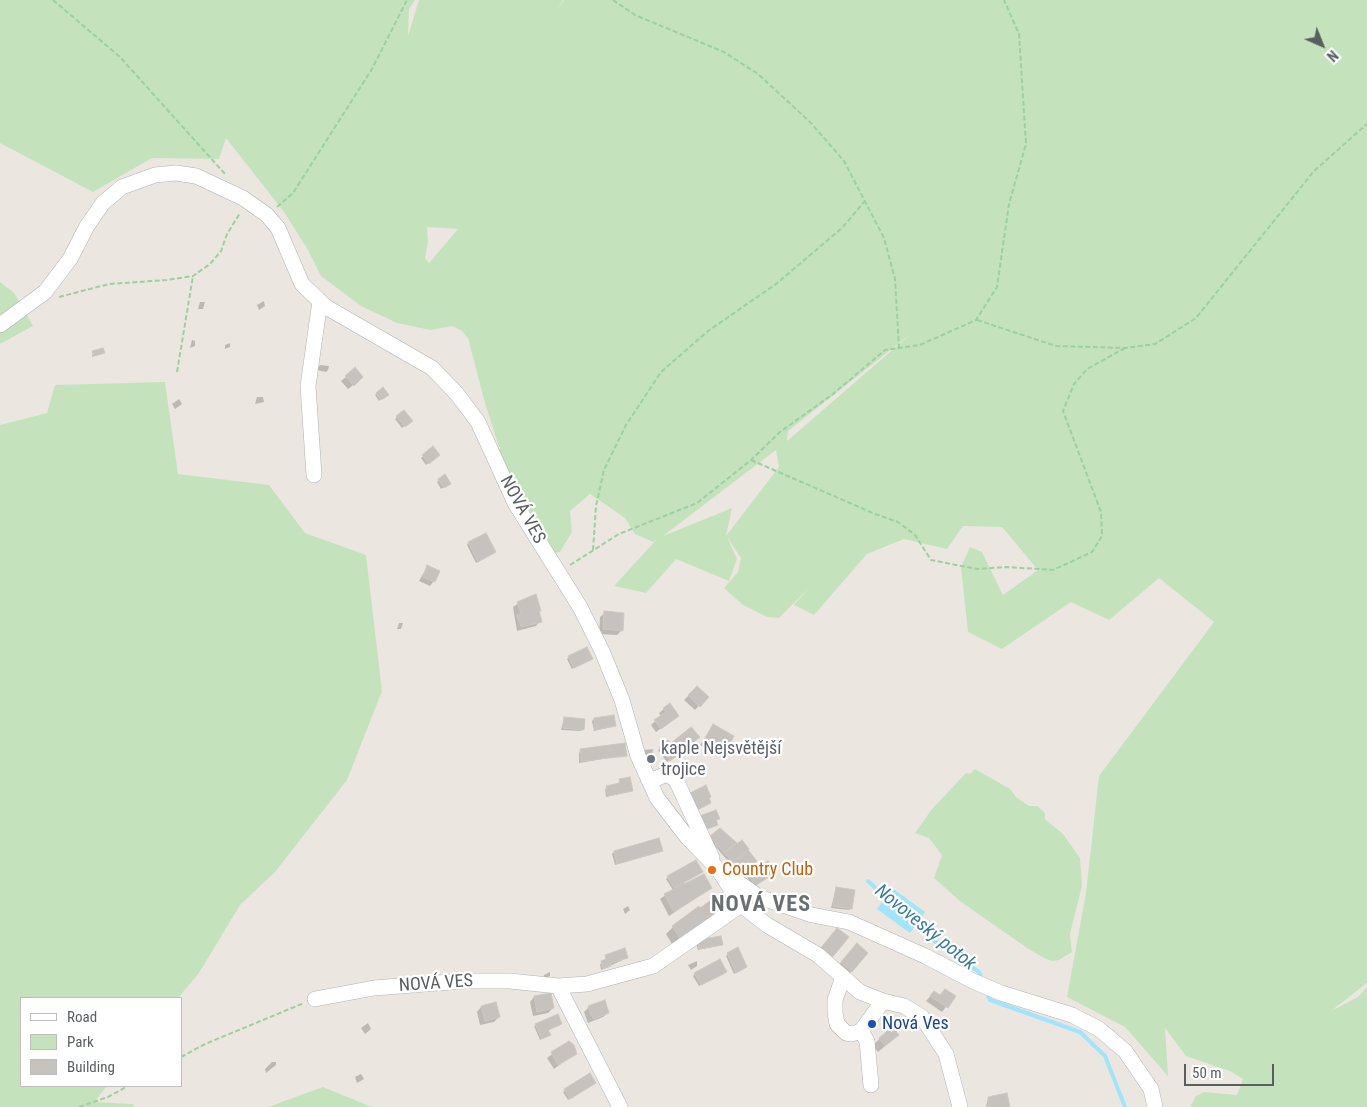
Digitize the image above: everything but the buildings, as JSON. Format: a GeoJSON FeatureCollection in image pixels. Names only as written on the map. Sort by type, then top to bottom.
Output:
{"type":"FeatureCollection","features":[{"type":"Feature","properties":{"kind":"street","name":"NOVÁ VES"},"geometry":{"type":"LineString","coordinates":[[0,325],[45,292],[70,259],[87,226],[103,202],[122,187],[156,175],[176,173],[196,176],[232,192],[252,204],[267,215],[278,228],[302,284],[326,307],[418,358],[432,368],[457,394],[478,422],[515,503],[580,607],[602,651],[622,700],[638,756],[657,798],[687,837],[716,866],[759,897],[812,915],[848,922],[925,956],[1001,993],[1072,1015],[1099,1029],[1125,1051],[1151,1089],[1155,1107]]}},
{"type":"Feature","properties":{"kind":"street"},"geometry":{"type":"LineString","coordinates":[[314,475],[308,386],[320,301]]}},
{"type":"Feature","properties":{"kind":"street","name":"NOVÁ VES"},"geometry":{"type":"LineString","coordinates":[[650,781],[667,774],[676,780],[716,866],[741,905],[767,925],[818,955],[860,992],[883,1001],[904,1006],[922,1017],[946,1054],[960,1107]]}},
{"type":"Feature","properties":{"kind":"street","name":"NOVÁ VES"},"geometry":{"type":"LineString","coordinates":[[315,999],[374,988],[463,980],[510,981],[558,986],[587,984],[653,966],[741,905]]}},
{"type":"Feature","properties":{"kind":"street"},"geometry":{"type":"LineString","coordinates":[[844,977],[835,1000],[837,1024],[846,1033],[861,1030],[883,1001]]}},
{"type":"Feature","properties":{"kind":"street"},"geometry":{"type":"LineString","coordinates":[[558,986],[620,1107]]}},
{"type":"Feature","properties":{"kind":"street"},"geometry":{"type":"LineString","coordinates":[[861,1030],[868,1041],[871,1085]]}},
{"type":"Feature","properties":{"kind":"street"},"geometry":{"type":"LineString","coordinates":[[957,1092],[967,1100],[970,1107]]}},
{"type":"Feature","properties":{"kind":"path"},"geometry":{"type":"LineString","coordinates":[[53,0],[120,57],[227,175]]}},
{"type":"Feature","properties":{"kind":"path"},"geometry":{"type":"LineString","coordinates":[[267,215],[293,193],[372,69],[407,0]]}},
{"type":"Feature","properties":{"kind":"path"},"geometry":{"type":"LineString","coordinates":[[613,0],[635,15],[724,52],[758,74],[810,122],[844,161],[884,238],[895,279],[899,310],[899,348]]}},
{"type":"Feature","properties":{"kind":"path"},"geometry":{"type":"LineString","coordinates":[[558,572],[619,534],[697,503],[751,460],[780,432],[834,394],[884,350],[920,345],[976,320],[997,287],[1009,204],[1026,144],[1019,34],[1004,0]]}},
{"type":"Feature","properties":{"kind":"path"},"geometry":{"type":"LineString","coordinates":[[976,320],[1056,346],[1124,348],[1155,344],[1196,318],[1314,171],[1367,124]]}},
{"type":"Feature","properties":{"kind":"path"},"geometry":{"type":"LineString","coordinates":[[592,551],[596,506],[604,470],[626,425],[661,372],[708,331],[783,278],[842,228],[864,202]]}},
{"type":"Feature","properties":{"kind":"path"},"geometry":{"type":"LineString","coordinates":[[45,292],[58,297],[109,284],[194,276],[210,264],[220,251],[227,234],[240,212],[252,204]]}},
{"type":"Feature","properties":{"kind":"path"},"geometry":{"type":"LineString","coordinates":[[177,372],[194,276]]}},
{"type":"Feature","properties":{"kind":"path"},"geometry":{"type":"LineString","coordinates":[[751,460],[898,522],[914,535],[931,560],[977,569],[1007,567],[1052,570],[1092,552],[1102,536],[1101,512],[1063,411],[1074,384],[1087,369],[1124,348]]}},
{"type":"Feature","properties":{"kind":"path"},"geometry":{"type":"LineString","coordinates":[[182,1056],[205,1044],[315,999]]}},
{"type":"Feature","properties":{"kind":"path"},"geometry":{"type":"LineString","coordinates":[[79,1107],[126,1087]]}},
{"type":"Feature","properties":{"kind":"green space"},"geometry":{"type":"Polygon","coordinates":[[[0,0],[415,0],[409,9],[408,36],[419,0],[563,0],[557,9],[564,0],[1367,0],[1367,983],[1331,1011],[1358,997],[1367,987],[1367,1107],[1190,1107],[1196,1096],[1204,1092],[1237,1095],[1243,1079],[1230,1071],[1186,1056],[1165,1028],[1168,1076],[1125,1027],[1067,997],[1086,893],[1099,776],[1214,622],[1159,578],[1109,620],[1071,602],[1002,649],[968,632],[961,567],[970,547],[982,552],[1003,595],[1038,570],[1002,527],[963,526],[947,549],[904,539],[867,554],[814,615],[794,605],[809,588],[779,618],[767,617],[743,605],[724,588],[738,572],[741,558],[727,537],[737,559],[729,581],[676,559],[646,593],[614,586],[657,539],[653,542],[635,534],[625,518],[590,494],[570,511],[572,532],[560,552],[546,554],[493,455],[501,448],[499,447],[485,403],[468,338],[462,331],[452,326],[431,330],[397,323],[361,306],[321,276],[308,250],[284,212],[226,138],[219,159],[152,158],[93,192],[0,143],[0,0]],[[427,227],[428,241],[425,258],[429,263],[458,229],[427,227]],[[912,333],[788,431],[787,441],[912,333]],[[776,450],[663,536],[732,508],[726,536],[779,467],[776,450]]]}},
{"type":"Feature","properties":{"kind":"green space"},"geometry":{"type":"Polygon","coordinates":[[[0,282],[14,293],[33,326],[0,344],[0,282]]]}},
{"type":"Feature","properties":{"kind":"green space"},"geometry":{"type":"Polygon","coordinates":[[[165,382],[178,474],[269,485],[305,533],[366,555],[382,691],[347,780],[275,872],[240,905],[199,973],[179,997],[20,997],[20,1087],[106,1087],[94,1102],[133,1104],[135,1107],[0,1107],[0,425],[47,413],[55,385],[165,382]]]}},
{"type":"Feature","properties":{"kind":"green space"},"geometry":{"type":"Polygon","coordinates":[[[975,769],[1010,789],[1016,797],[1029,806],[1037,806],[1045,813],[1045,819],[1063,834],[1080,858],[1082,886],[1070,934],[1072,952],[1059,960],[1046,959],[1027,948],[960,901],[934,878],[942,855],[929,838],[915,833],[932,809],[966,773],[970,774],[975,769]]]}},
{"type":"Feature","properties":{"kind":"green space"},"geometry":{"type":"Polygon","coordinates":[[[323,1087],[372,1107],[268,1107],[323,1087]]]}},
{"type":"Feature","properties":{"kind":"water"},"geometry":{"type":"Polygon","coordinates":[[[892,888],[925,912],[910,933],[877,909],[892,888]]]}},
{"type":"Feature","properties":{"kind":"waterway","name":"Novoveský potok"},"geometry":{"type":"LineString","coordinates":[[868,881],[888,900]]}},
{"type":"Feature","properties":{"kind":"waterway","name":"Novoveský potok"},"geometry":{"type":"LineString","coordinates":[[914,923],[934,941],[979,972],[982,980]]}},
{"type":"Feature","properties":{"kind":"waterway","name":"Novoveský potok"},"geometry":{"type":"LineString","coordinates":[[986,991],[990,1000],[1080,1032],[1105,1056],[1125,1107]]}},
{"type":"Feature","properties":{"kind":"place","name":"kaple Nejsvětější trojice"},"geometry":{"type":"Point","coordinates":[651,759]}},
{"type":"Feature","properties":{"kind":"place","name":"Country Club"},"geometry":{"type":"Point","coordinates":[712,870]}},
{"type":"Feature","properties":{"kind":"place","name":"Nová Ves"},"geometry":{"type":"Point","coordinates":[872,1024]}},
{"type":"Feature","properties":{"kind":"district","name":"NOVÁ VES"},"geometry":{"type":"Point","coordinates":[761,905]}}]}
